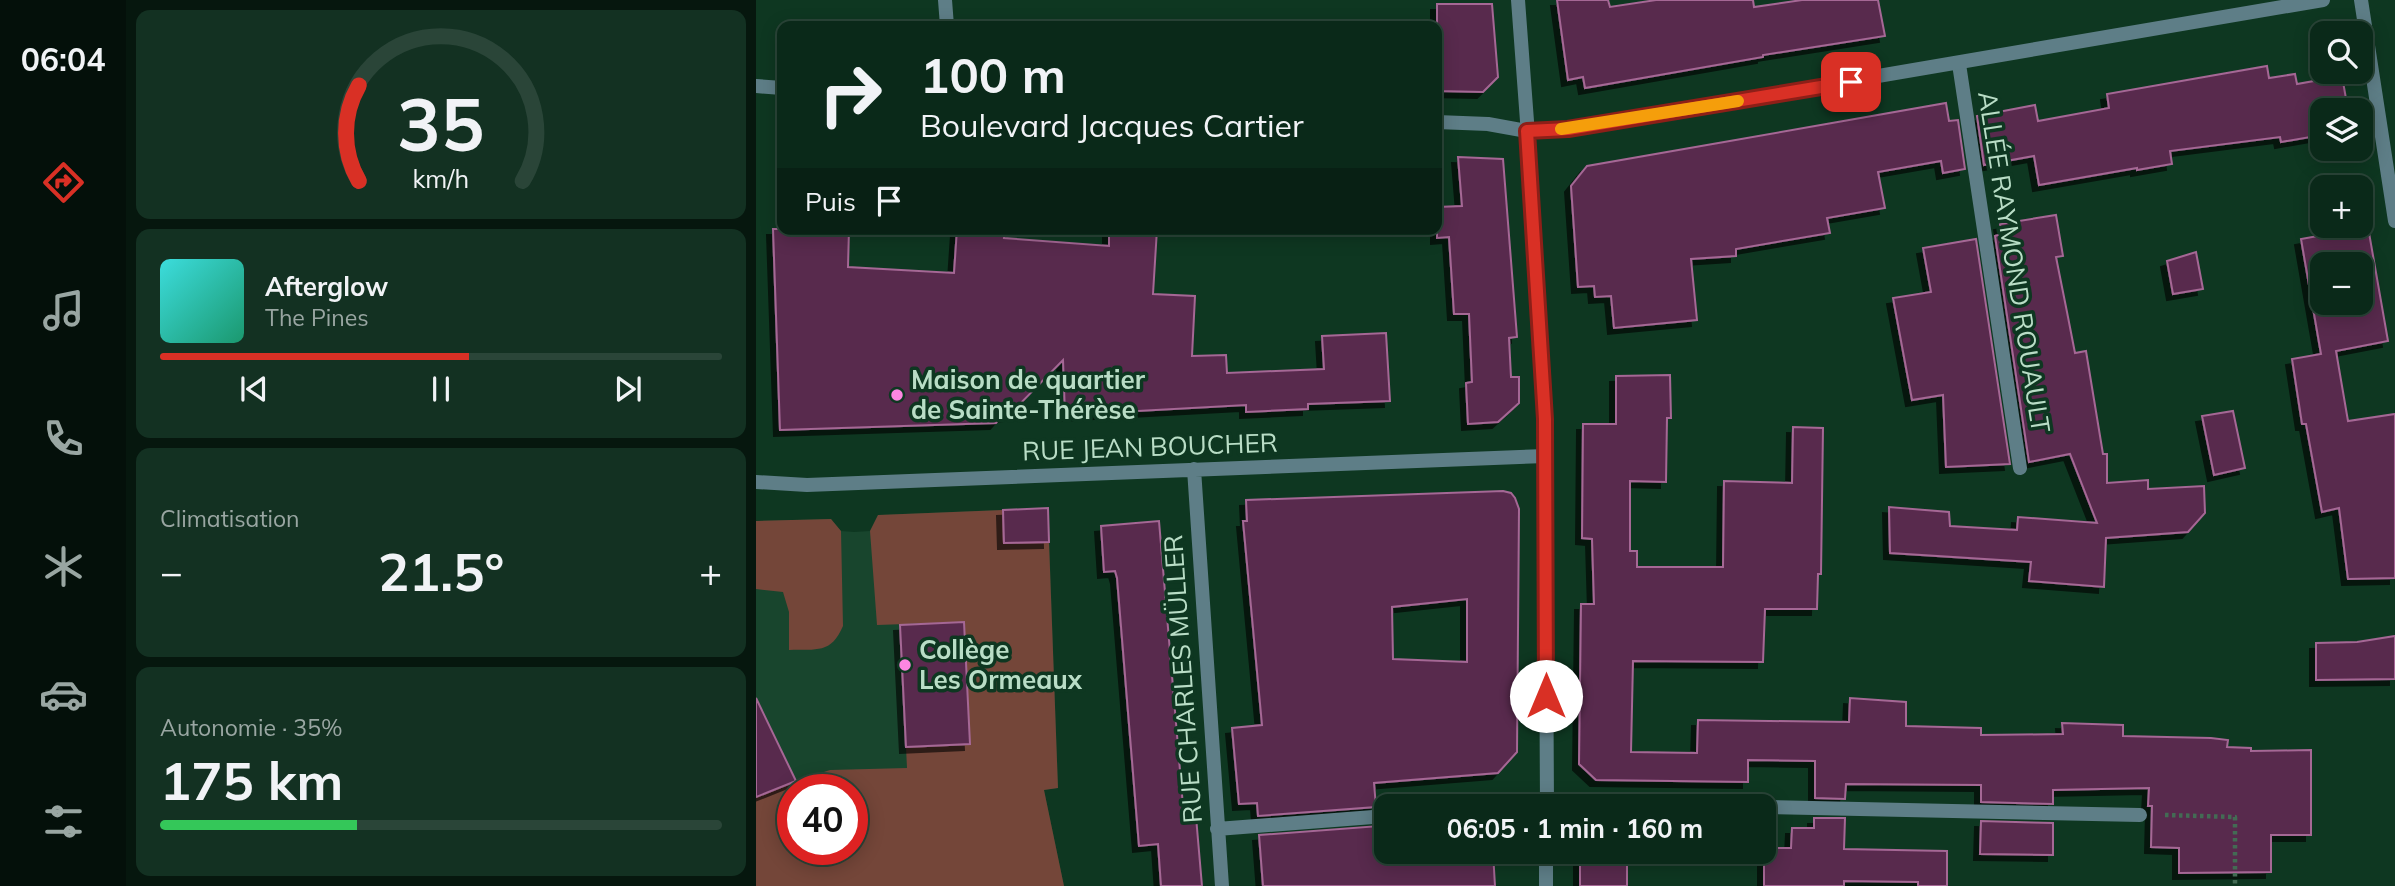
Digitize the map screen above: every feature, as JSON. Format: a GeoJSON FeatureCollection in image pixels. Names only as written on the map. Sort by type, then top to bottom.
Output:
{"type":"FeatureCollection","features":[{"type":"Feature","properties":{"kind":"street"},"geometry":{"type":"LineString","coordinates":[[945,0],[947,21]]}},
{"type":"Feature","properties":{"kind":"street"},"geometry":{"type":"LineString","coordinates":[[1518,0],[1546,456],[1547,794]]}},
{"type":"Feature","properties":{"kind":"street"},"geometry":{"type":"LineString","coordinates":[[1442,122],[1503,126],[1527,131],[1575,128],[2323,0]]}},
{"type":"Feature","properties":{"kind":"street"},"geometry":{"type":"LineString","coordinates":[[2361,0],[2395,221]]}},
{"type":"Feature","properties":{"kind":"street","name":"ALLÉE RAYMOND ROUAULT"},"geometry":{"type":"LineString","coordinates":[[1959,64],[2020,467]]}},
{"type":"Feature","properties":{"kind":"street"},"geometry":{"type":"LineString","coordinates":[[756,86],[777,88]]}},
{"type":"Feature","properties":{"kind":"street","name":"RUE JEAN BOUCHER"},"geometry":{"type":"LineString","coordinates":[[756,482],[807,485],[1546,456]]}},
{"type":"Feature","properties":{"kind":"street","name":"RUE CHARLES MÜLLER"},"geometry":{"type":"LineString","coordinates":[[1194,469],[1222,886]]}},
{"type":"Feature","properties":{"kind":"street"},"geometry":{"type":"LineString","coordinates":[[1776,807],[2140,815]]}},
{"type":"Feature","properties":{"kind":"street"},"geometry":{"type":"LineString","coordinates":[[1217,829],[1374,817]]}},
{"type":"Feature","properties":{"kind":"street"},"geometry":{"type":"LineString","coordinates":[[1546,864],[1546,886]]}},
{"type":"Feature","properties":{"kind":"path"},"geometry":{"type":"LineString","coordinates":[[2140,815],[2235,817],[2235,886]]}},
{"type":"Feature","properties":{"kind":"shaded area","name":"Collège Les Ormeaux"},"geometry":{"type":"Polygon","coordinates":[[[1048,508],[1058,788],[1044,790],[1064,886],[756,886],[756,521],[831,519],[841,531],[870,531],[878,515],[1048,508]]]}},
{"type":"Feature","properties":{"kind":"shaded area"},"geometry":{"type":"Polygon","coordinates":[[[1003,510],[1004,543],[1049,542],[1058,788],[1044,790],[1064,886],[756,886],[756,797],[777,789],[777,865],[868,865],[868,774],[818,774],[830,770],[907,768],[906,747],[970,743],[964,622],[877,625],[870,531],[878,515],[1003,510]]]}},
{"type":"Feature","properties":{"kind":"shaded area"},"geometry":{"type":"Polygon","coordinates":[[[831,519],[841,531],[843,626],[828,646],[789,650],[789,612],[783,592],[756,589],[756,521],[831,519]]]}},
{"type":"Feature","properties":{"kind":"building"},"geometry":{"type":"Polygon","coordinates":[[[1557,0],[1608,0],[1610,7],[1656,0],[1753,0],[1754,7],[1802,0],[1878,0],[1885,36],[1763,55],[1585,88],[1583,77],[1568,80],[1557,0]]]}},
{"type":"Feature","properties":{"kind":"building"},"geometry":{"type":"Polygon","coordinates":[[[1437,4],[1492,4],[1498,77],[1483,92],[1442,91],[1442,21],[1437,21],[1437,4]]]}},
{"type":"Feature","properties":{"kind":"building"},"geometry":{"type":"Polygon","coordinates":[[[2267,66],[2269,78],[2295,74],[2297,84],[2310,82],[2310,84],[2343,84],[2346,98],[2310,98],[2310,137],[2281,142],[2280,137],[2170,151],[2172,164],[2039,185],[2034,156],[1984,165],[1977,116],[2035,105],[2038,121],[2109,108],[2107,94],[2267,66]]]}},
{"type":"Feature","properties":{"kind":"building"},"geometry":{"type":"Polygon","coordinates":[[[1946,103],[1949,121],[1958,120],[1965,169],[1943,173],[1941,161],[1878,172],[1885,208],[1827,218],[1830,233],[1736,249],[1736,256],[1691,259],[1697,320],[1614,328],[1611,296],[1595,297],[1594,286],[1578,287],[1571,186],[1587,166],[1946,103]]]}},
{"type":"Feature","properties":{"kind":"building"},"geometry":{"type":"Polygon","coordinates":[[[1458,157],[1503,159],[1517,337],[1509,338],[1511,377],[1519,377],[1519,403],[1498,422],[1468,424],[1466,383],[1472,382],[1469,314],[1454,314],[1449,237],[1437,238],[1437,235],[1442,235],[1442,207],[1462,206],[1458,157]]]}},
{"type":"Feature","properties":{"kind":"building"},"geometry":{"type":"Polygon","coordinates":[[[2056,215],[2063,256],[2056,257],[2075,353],[2086,351],[2103,454],[2107,454],[2107,483],[2148,480],[2148,489],[2204,486],[2205,513],[2188,532],[2106,538],[2104,587],[2029,581],[2031,562],[1890,553],[1889,507],[1949,512],[1950,526],[2017,530],[2018,517],[2097,523],[2070,454],[2029,462],[1995,236],[2002,234],[2000,224],[2056,215]]]}},
{"type":"Feature","properties":{"kind":"building"},"geometry":{"type":"Polygon","coordinates":[[[773,229],[777,229],[777,235],[849,235],[848,267],[954,273],[957,235],[1004,235],[1004,238],[1109,246],[1109,235],[1157,235],[1153,294],[1195,296],[1192,356],[1226,355],[1227,373],[1324,369],[1322,336],[1386,333],[1390,401],[1308,404],[1308,409],[1246,412],[1246,405],[1065,415],[1063,360],[1009,415],[1002,416],[996,423],[780,430],[773,229]]]}},
{"type":"Feature","properties":{"kind":"building"},"geometry":{"type":"Polygon","coordinates":[[[2370,238],[2372,252],[2310,252],[2310,291],[2301,239],[2370,238]]]}},
{"type":"Feature","properties":{"kind":"building"},"geometry":{"type":"Polygon","coordinates":[[[1976,239],[2010,464],[1946,467],[1943,395],[1912,400],[1893,298],[1931,292],[1923,248],[1976,239]]]}},
{"type":"Feature","properties":{"kind":"building"},"geometry":{"type":"Polygon","coordinates":[[[2196,252],[2203,289],[2173,294],[2167,261],[2196,252]]]}},
{"type":"Feature","properties":{"kind":"building"},"geometry":{"type":"Polygon","coordinates":[[[2373,256],[2388,341],[2336,351],[2348,421],[2395,414],[2395,578],[2348,579],[2339,508],[2322,512],[2306,424],[2302,424],[2292,359],[2321,354],[2314,315],[2373,315],[2373,256]]]}},
{"type":"Feature","properties":{"kind":"building"},"geometry":{"type":"Polygon","coordinates":[[[1670,375],[1671,418],[1667,418],[1666,482],[1630,481],[1630,551],[1637,551],[1637,567],[1723,567],[1724,481],[1792,483],[1793,427],[1823,428],[1821,574],[1818,574],[1817,609],[1765,609],[1763,662],[1633,661],[1631,752],[1697,753],[1698,720],[1849,722],[1850,698],[1906,702],[1906,726],[1981,728],[1981,735],[2063,734],[2062,723],[2123,725],[2123,736],[2211,738],[2228,740],[2227,747],[2251,748],[2251,751],[2311,750],[2311,835],[2271,835],[2271,872],[2179,873],[2179,848],[2151,847],[2152,806],[2148,806],[2149,788],[2053,790],[2053,804],[1981,802],[1981,785],[1846,784],[1845,799],[1815,798],[1815,761],[1748,760],[1748,782],[1596,780],[1579,764],[1581,604],[1594,604],[1592,539],[1582,538],[1583,424],[1616,424],[1616,376],[1670,375]]]}},
{"type":"Feature","properties":{"kind":"building"},"geometry":{"type":"Polygon","coordinates":[[[2233,411],[2245,468],[2214,475],[2202,416],[2233,411]]]}},
{"type":"Feature","properties":{"kind":"building"},"geometry":{"type":"Polygon","coordinates":[[[1503,491],[1511,493],[1519,509],[1517,752],[1498,773],[1374,783],[1374,807],[1258,816],[1257,803],[1239,804],[1232,728],[1262,725],[1243,521],[1247,521],[1246,500],[1503,491]],[[1467,599],[1392,607],[1393,659],[1467,662],[1467,599]]]}},
{"type":"Feature","properties":{"kind":"building"},"geometry":{"type":"Polygon","coordinates":[[[1048,508],[1049,542],[1004,543],[1003,510],[1048,508]]]}},
{"type":"Feature","properties":{"kind":"building"},"geometry":{"type":"Polygon","coordinates":[[[1159,521],[1183,806],[1195,805],[1202,886],[1161,886],[1158,844],[1139,846],[1117,578],[1115,571],[1104,572],[1101,526],[1159,521]]]}},
{"type":"Feature","properties":{"kind":"building"},"geometry":{"type":"Polygon","coordinates":[[[964,622],[970,744],[906,747],[900,625],[964,622]]]}},
{"type":"Feature","properties":{"kind":"building"},"geometry":{"type":"Polygon","coordinates":[[[2395,636],[2395,679],[2316,680],[2316,643],[2357,642],[2395,636]]]}},
{"type":"Feature","properties":{"kind":"building"},"geometry":{"type":"Polygon","coordinates":[[[756,698],[793,774],[777,774],[777,789],[756,797],[756,698]]]}},
{"type":"Feature","properties":{"kind":"building"},"geometry":{"type":"Polygon","coordinates":[[[1814,818],[1845,818],[1844,849],[1947,851],[1947,886],[1918,886],[1918,882],[1844,881],[1844,886],[1764,886],[1764,864],[1776,864],[1776,848],[1791,848],[1792,828],[1814,828],[1814,818]]]}},
{"type":"Feature","properties":{"kind":"building"},"geometry":{"type":"Polygon","coordinates":[[[1981,821],[2053,823],[2053,855],[1980,854],[1981,821]]]}},
{"type":"Feature","properties":{"kind":"building"},"geometry":{"type":"Polygon","coordinates":[[[1374,826],[1374,864],[1494,864],[1495,886],[1263,886],[1259,835],[1374,826]]]}},
{"type":"Feature","properties":{"kind":"building"},"geometry":{"type":"Polygon","coordinates":[[[1580,864],[1627,864],[1627,886],[1580,886],[1580,864]]]}},
{"type":"Feature","properties":{"kind":"slow traffic"},"geometry":{"type":"LineString","coordinates":[[1561,129],[1738,101]]}},
{"type":"Feature","properties":{"kind":"place","name":"Maison de quartier de Sainte-Thérèse"},"geometry":{"type":"Point","coordinates":[897,395]}},
{"type":"Feature","properties":{"kind":"place","name":"Collège Les Ormeaux"},"geometry":{"type":"Point","coordinates":[905,665]}},
{"type":"Feature","properties":{"kind":"route"},"geometry":{"type":"LineString","coordinates":[[1546,696],[1545,419],[1527,131],[1568,129],[1851,82]]}}]}
